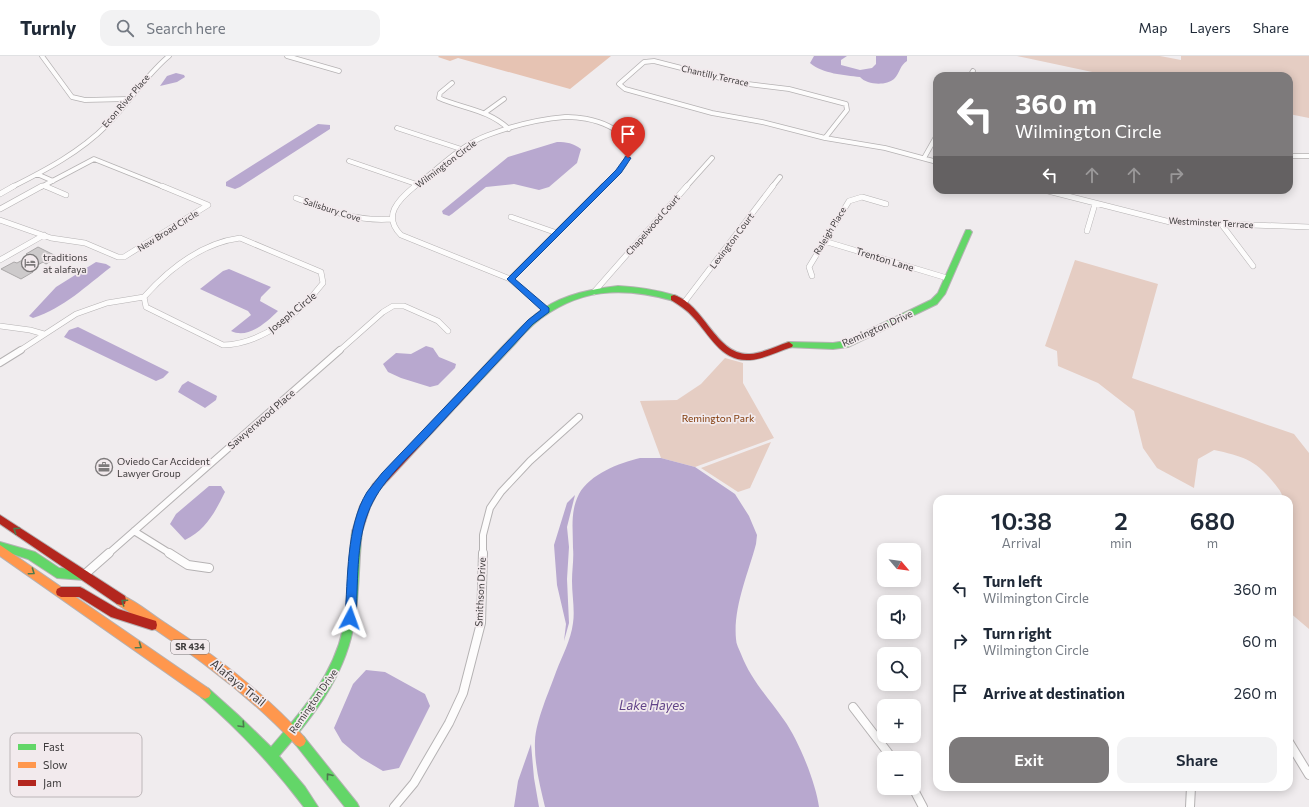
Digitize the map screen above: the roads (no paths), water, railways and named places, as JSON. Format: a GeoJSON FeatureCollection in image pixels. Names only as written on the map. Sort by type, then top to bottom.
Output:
{"type":"FeatureCollection","features":[{"type":"Feature","properties":{"kind":"street"},"geometry":{"type":"LineString","coordinates":[[42,56],[72,97],[85,100],[128,99]]}},
{"type":"Feature","properties":{"kind":"street","name":"Econ River Place"},"geometry":{"type":"LineString","coordinates":[[0,194],[37,174],[90,141],[108,124],[155,68],[169,56]]}},
{"type":"Feature","properties":{"kind":"street"},"geometry":{"type":"LineString","coordinates":[[287,56],[338,72]]}},
{"type":"Feature","properties":{"kind":"street","name":"Chantilly Terrace"},"geometry":{"type":"LineString","coordinates":[[825,139],[847,110],[846,104],[789,89],[740,83],[654,61],[644,62],[620,84],[625,89],[712,113],[762,122],[825,139],[885,148],[924,158]]}},
{"type":"Feature","properties":{"kind":"street"},"geometry":{"type":"LineString","coordinates":[[452,84],[440,93],[439,98],[486,112],[501,121],[509,129]]}},
{"type":"Feature","properties":{"kind":"street"},"geometry":{"type":"LineString","coordinates":[[486,112],[504,99]]}},
{"type":"Feature","properties":{"kind":"street","name":"Wilmington Circle"},"geometry":{"type":"LineString","coordinates":[[392,220],[392,213],[396,204],[403,196],[481,138],[551,118],[579,118],[606,125],[621,135],[626,142],[629,151],[624,164],[510,279]]}},
{"type":"Feature","properties":{"kind":"street"},"geometry":{"type":"LineString","coordinates":[[396,128],[464,150]]}},
{"type":"Feature","properties":{"kind":"street"},"geometry":{"type":"LineString","coordinates":[[933,142],[924,158],[933,161]]}},
{"type":"Feature","properties":{"kind":"street"},"geometry":{"type":"LineString","coordinates":[[1293,156],[1309,156]]}},
{"type":"Feature","properties":{"kind":"street","name":"Chapelwood Court"},"geometry":{"type":"LineString","coordinates":[[594,292],[712,158]]}},
{"type":"Feature","properties":{"kind":"street","name":"New Broad Circle"},"geometry":{"type":"LineString","coordinates":[[0,209],[94,159],[208,205],[124,257],[118,257],[85,242],[62,240],[16,227],[0,220]]}},
{"type":"Feature","properties":{"kind":"street"},"geometry":{"type":"LineString","coordinates":[[349,161],[418,185]]}},
{"type":"Feature","properties":{"kind":"street"},"geometry":{"type":"LineString","coordinates":[[37,174],[52,181]]}},
{"type":"Feature","properties":{"kind":"street","name":"Lexington Court"},"geometry":{"type":"LineString","coordinates":[[683,304],[780,177]]}},
{"type":"Feature","properties":{"kind":"street"},"geometry":{"type":"LineString","coordinates":[[44,186],[66,195]]}},
{"type":"Feature","properties":{"kind":"street","name":"Westminster Terrace"},"geometry":{"type":"LineString","coordinates":[[1059,194],[1170,222],[1309,227]]}},
{"type":"Feature","properties":{"kind":"street","name":"Raleigh Place"},"geometry":{"type":"LineString","coordinates":[[812,276],[809,267],[849,200],[852,198],[863,197],[886,204]]}},
{"type":"Feature","properties":{"kind":"street","name":"Salisbury Cove"},"geometry":{"type":"LineString","coordinates":[[296,198],[358,220],[392,220]]}},
{"type":"Feature","properties":{"kind":"street"},"geometry":{"type":"LineString","coordinates":[[1087,231],[1095,204]]}},
{"type":"Feature","properties":{"kind":"street"},"geometry":{"type":"LineString","coordinates":[[511,217],[557,233]]}},
{"type":"Feature","properties":{"kind":"street"},"geometry":{"type":"LineString","coordinates":[[392,220],[393,227],[404,238],[510,279],[519,285],[529,297],[546,310]]}},
{"type":"Feature","properties":{"kind":"street"},"geometry":{"type":"LineString","coordinates":[[1222,225],[1253,266]]}},
{"type":"Feature","properties":{"kind":"street","name":"Remington Drive"},"geometry":{"type":"LineString","coordinates":[[271,756],[292,732],[321,693],[338,666],[350,618],[357,534],[362,513],[370,496],[386,476],[530,322],[546,310],[559,303],[594,292],[611,288],[644,288],[670,297],[683,304],[693,312],[727,350],[737,356],[754,357],[790,345],[800,344],[825,347],[848,344],[934,302],[941,294],[968,232]]}},
{"type":"Feature","properties":{"kind":"street"},"geometry":{"type":"LineString","coordinates":[[0,260],[44,235]]}},
{"type":"Feature","properties":{"kind":"street","name":"Joseph Circle"},"geometry":{"type":"LineString","coordinates":[[240,238],[321,272],[323,283],[310,298],[265,334],[251,341],[236,345],[223,345],[146,307],[144,297],[155,284],[208,248],[218,243],[240,238]]}},
{"type":"Feature","properties":{"kind":"street","name":"Trenton Lane"},"geometry":{"type":"LineString","coordinates":[[824,241],[947,278]]}},
{"type":"Feature","properties":{"kind":"street"},"geometry":{"type":"LineString","coordinates":[[0,363],[76,314],[107,303],[144,297]]}},
{"type":"Feature","properties":{"kind":"street","name":"Sawyerwood Place"},"geometry":{"type":"LineString","coordinates":[[84,575],[383,312],[393,306],[404,306],[438,320],[448,331]]}},
{"type":"Feature","properties":{"kind":"street"},"geometry":{"type":"LineString","coordinates":[[0,326],[30,330],[44,334]]}},
{"type":"Feature","properties":{"kind":"street","name":"Smithson Drive"},"geometry":{"type":"LineString","coordinates":[[394,807],[414,783],[449,723],[463,693],[481,623],[483,535],[490,508],[501,492],[530,461],[579,417]]}},
{"type":"Feature","properties":{"kind":"street","name":"Alafaya Trail"},"geometry":{"type":"LineString","coordinates":[[0,519],[222,668],[267,707],[292,732],[319,763],[353,807]]}},
{"type":"Feature","properties":{"kind":"street"},"geometry":{"type":"LineString","coordinates":[[134,531],[188,565],[209,568]]}},
{"type":"Feature","properties":{"kind":"street"},"geometry":{"type":"LineString","coordinates":[[0,546],[31,555],[58,573],[67,576],[84,575]]}},
{"type":"Feature","properties":{"kind":"street","name":"SR 434"},"geometry":{"type":"LineString","coordinates":[[0,550],[206,694],[238,720],[271,756],[312,807]]}},
{"type":"Feature","properties":{"kind":"street"},"geometry":{"type":"LineString","coordinates":[[61,592],[80,592],[115,613],[163,629]]}},
{"type":"Feature","properties":{"kind":"street"},"geometry":{"type":"LineString","coordinates":[[853,707],[887,751]]}},
{"type":"Feature","properties":{"kind":"street"},"geometry":{"type":"LineString","coordinates":[[1293,749],[1309,775]]}},
{"type":"Feature","properties":{"kind":"street"},"geometry":{"type":"LineString","coordinates":[[1190,807],[1191,791]]}},
{"type":"Feature","properties":{"kind":"street"},"geometry":{"type":"LineString","coordinates":[[917,795],[923,807]]}},
{"type":"Feature","properties":{"kind":"water"},"geometry":{"type":"Polygon","coordinates":[[[814,56],[847,56],[841,60],[841,65],[860,70],[872,68],[876,64],[876,56],[907,56],[907,61],[894,79],[886,83],[877,84],[867,82],[860,77],[821,70],[810,63],[814,56]]]}},
{"type":"Feature","properties":{"kind":"water"},"geometry":{"type":"Polygon","coordinates":[[[176,73],[184,75],[185,77],[177,82],[160,86],[167,76],[176,73]]]}},
{"type":"Feature","properties":{"kind":"water"},"geometry":{"type":"Polygon","coordinates":[[[318,124],[330,125],[330,129],[240,187],[235,189],[226,186],[226,182],[318,124]]]}},
{"type":"Feature","properties":{"kind":"water"},"geometry":{"type":"Polygon","coordinates":[[[557,142],[570,143],[581,149],[577,163],[549,187],[539,190],[514,184],[486,187],[449,216],[443,214],[442,211],[508,157],[557,142]]]}},
{"type":"Feature","properties":{"kind":"water"},"geometry":{"type":"Polygon","coordinates":[[[96,262],[106,264],[111,267],[74,296],[55,308],[33,318],[29,316],[56,287],[96,262]]]}},
{"type":"Feature","properties":{"kind":"water"},"geometry":{"type":"Polygon","coordinates":[[[229,269],[271,287],[261,297],[260,301],[278,311],[262,325],[244,333],[231,331],[251,315],[248,311],[200,289],[223,271],[229,269]]]}},
{"type":"Feature","properties":{"kind":"water"},"geometry":{"type":"Polygon","coordinates":[[[78,327],[169,372],[163,378],[156,381],[64,337],[69,330],[78,327]]]}},
{"type":"Feature","properties":{"kind":"water"},"geometry":{"type":"Polygon","coordinates":[[[426,346],[433,348],[439,357],[456,364],[455,368],[438,385],[430,387],[401,378],[388,372],[383,364],[396,353],[411,354],[426,346]]]}},
{"type":"Feature","properties":{"kind":"water"},"geometry":{"type":"Polygon","coordinates":[[[188,381],[217,396],[216,400],[205,408],[178,392],[182,385],[188,381]]]}},
{"type":"Feature","properties":{"kind":"water","name":"Lake Hayes"},"geometry":{"type":"Polygon","coordinates":[[[640,458],[661,458],[695,467],[735,494],[749,516],[757,535],[756,544],[739,603],[736,643],[750,672],[795,738],[810,774],[819,807],[545,807],[536,766],[535,741],[540,715],[568,642],[574,618],[572,581],[574,507],[579,494],[584,487],[598,475],[614,466],[640,458]]]}},
{"type":"Feature","properties":{"kind":"water"},"geometry":{"type":"Polygon","coordinates":[[[209,486],[221,486],[225,492],[204,526],[185,540],[170,524],[176,514],[209,486]]]}},
{"type":"Feature","properties":{"kind":"water"},"geometry":{"type":"Polygon","coordinates":[[[575,495],[567,527],[569,547],[567,579],[569,623],[564,641],[566,624],[557,585],[554,545],[567,503],[575,495]]]}},
{"type":"Feature","properties":{"kind":"water"},"geometry":{"type":"Polygon","coordinates":[[[366,670],[385,672],[425,694],[430,706],[399,768],[383,771],[361,758],[342,742],[334,728],[353,684],[366,670]]]}},
{"type":"Feature","properties":{"kind":"water"},"geometry":{"type":"Polygon","coordinates":[[[531,744],[534,778],[539,807],[514,807],[518,781],[531,744]]]}},
{"type":"Feature","properties":{"kind":"place","name":"traditions at alafaya"},"geometry":{"type":"Point","coordinates":[30,263]}},
{"type":"Feature","properties":{"kind":"place","name":"Oviedo Car Accident Lawyer Group"},"geometry":{"type":"Point","coordinates":[104,467]}},
{"type":"Feature","properties":{"kind":"park label","name":"Remington Park"},"geometry":{"type":"Point","coordinates":[718,418]}}]}
